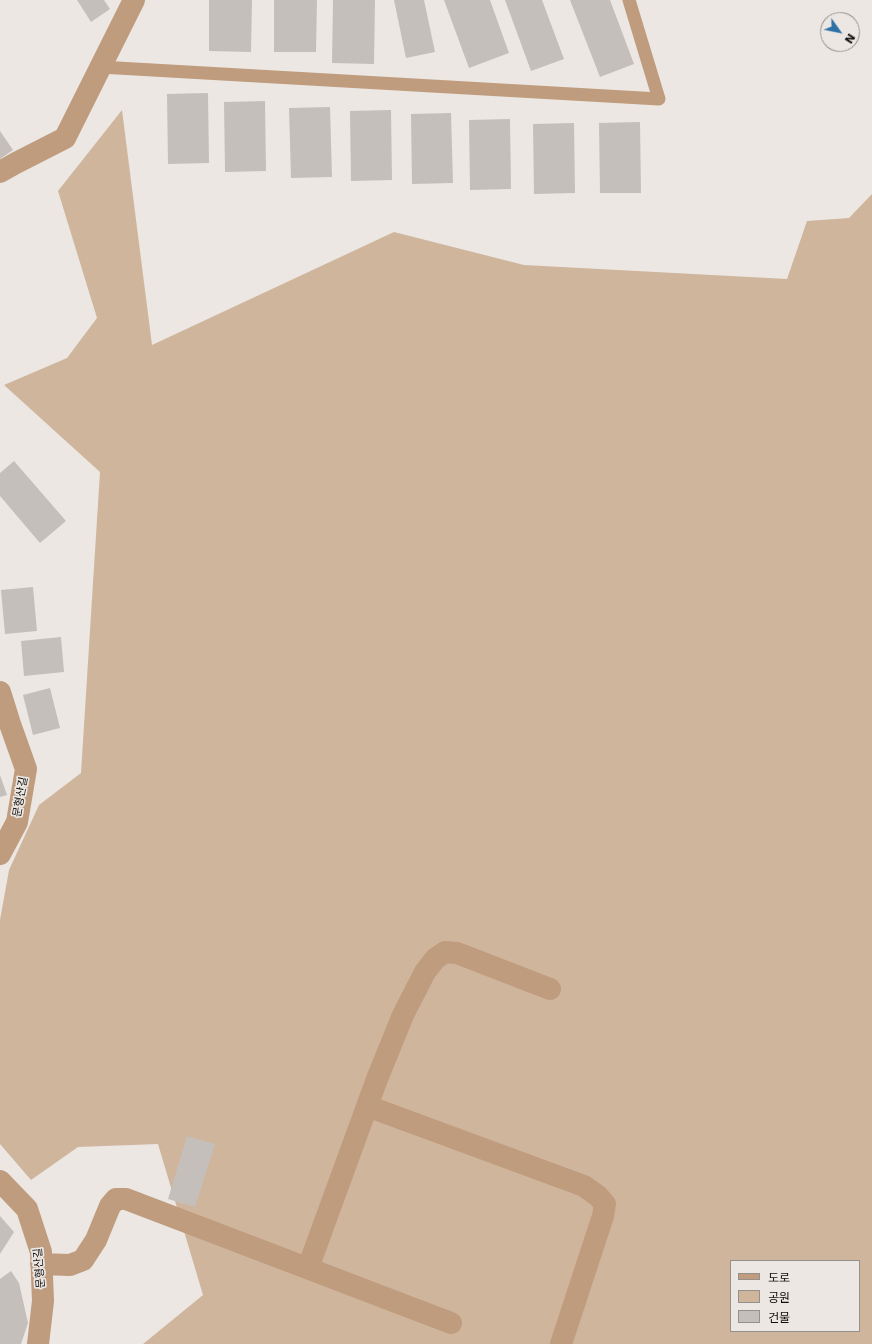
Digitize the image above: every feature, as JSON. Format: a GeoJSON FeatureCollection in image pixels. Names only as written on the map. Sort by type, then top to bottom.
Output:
{"type":"FeatureCollection","features":[{"type":"Feature","properties":{"kind":"street"},"geometry":{"type":"LineString","coordinates":[[0,172],[65,138],[134,0]]}},
{"type":"Feature","properties":{"kind":"street","name":"문형산길"},"geometry":{"type":"LineString","coordinates":[[0,692],[26,768],[17,822],[0,854]]}},
{"type":"Feature","properties":{"kind":"street"},"geometry":{"type":"LineString","coordinates":[[308,1268],[367,1106],[403,1015],[426,972],[435,959],[445,952],[457,953],[550,989]]}},
{"type":"Feature","properties":{"kind":"street"},"geometry":{"type":"LineString","coordinates":[[367,1106],[584,1186],[598,1196],[604,1204],[603,1216],[561,1344]]}},
{"type":"Feature","properties":{"kind":"street","name":"문형산길"},"geometry":{"type":"LineString","coordinates":[[0,1181],[27,1209],[41,1252],[43,1301],[38,1344]]}},
{"type":"Feature","properties":{"kind":"street"},"geometry":{"type":"LineString","coordinates":[[41,1264],[70,1265],[83,1260],[96,1240],[110,1206],[116,1199],[126,1199],[451,1323]]}},
{"type":"Feature","properties":{"kind":"lane"},"geometry":{"type":"LineString","coordinates":[[100,67],[659,99],[629,0]]}},
{"type":"Feature","properties":{"kind":"green space"},"geometry":{"type":"Polygon","coordinates":[[[122,110],[152,345],[394,232],[524,265],[787,279],[807,221],[849,218],[872,194],[872,1344],[143,1344],[203,1295],[158,1144],[78,1147],[31,1180],[0,1144],[0,920],[9,870],[39,805],[81,773],[100,472],[4,385],[67,358],[97,318],[58,191],[122,110]]]}},
{"type":"Feature","properties":{"kind":"building"},"geometry":{"type":"Polygon","coordinates":[[[77,0],[104,0],[110,9],[91,22],[77,0]]]}},
{"type":"Feature","properties":{"kind":"building"},"geometry":{"type":"Polygon","coordinates":[[[209,0],[252,0],[251,52],[209,51],[209,0]]]}},
{"type":"Feature","properties":{"kind":"building"},"geometry":{"type":"Polygon","coordinates":[[[274,0],[317,0],[316,52],[274,52],[274,0]]]}},
{"type":"Feature","properties":{"kind":"building"},"geometry":{"type":"Polygon","coordinates":[[[333,0],[375,0],[374,64],[332,63],[333,0]]]}},
{"type":"Feature","properties":{"kind":"building"},"geometry":{"type":"Polygon","coordinates":[[[394,0],[424,0],[435,52],[406,58],[394,0]]]}},
{"type":"Feature","properties":{"kind":"building"},"geometry":{"type":"Polygon","coordinates":[[[444,0],[490,0],[509,53],[469,68],[444,0]]]}},
{"type":"Feature","properties":{"kind":"building"},"geometry":{"type":"Polygon","coordinates":[[[505,0],[542,0],[564,59],[531,71],[505,0]]]}},
{"type":"Feature","properties":{"kind":"building"},"geometry":{"type":"Polygon","coordinates":[[[570,0],[610,0],[634,64],[600,77],[570,0]]]}},
{"type":"Feature","properties":{"kind":"building"},"geometry":{"type":"Polygon","coordinates":[[[208,93],[209,163],[168,164],[167,94],[208,93]]]}},
{"type":"Feature","properties":{"kind":"building"},"geometry":{"type":"Polygon","coordinates":[[[265,101],[266,171],[225,172],[224,102],[265,101]]]}},
{"type":"Feature","properties":{"kind":"building"},"geometry":{"type":"Polygon","coordinates":[[[330,107],[332,177],[291,178],[289,108],[330,107]]]}},
{"type":"Feature","properties":{"kind":"building"},"geometry":{"type":"Polygon","coordinates":[[[391,110],[392,180],[351,181],[350,111],[391,110]]]}},
{"type":"Feature","properties":{"kind":"building"},"geometry":{"type":"Polygon","coordinates":[[[451,113],[453,183],[412,184],[411,114],[451,113]]]}},
{"type":"Feature","properties":{"kind":"building"},"geometry":{"type":"Polygon","coordinates":[[[510,119],[511,189],[470,190],[469,120],[510,119]]]}},
{"type":"Feature","properties":{"kind":"building"},"geometry":{"type":"Polygon","coordinates":[[[640,122],[641,193],[600,193],[599,123],[640,122]]]}},
{"type":"Feature","properties":{"kind":"building"},"geometry":{"type":"Polygon","coordinates":[[[574,123],[575,193],[534,194],[533,124],[574,123]]]}},
{"type":"Feature","properties":{"kind":"building"},"geometry":{"type":"Polygon","coordinates":[[[0,131],[13,150],[0,159],[0,131]]]}},
{"type":"Feature","properties":{"kind":"building"},"geometry":{"type":"Polygon","coordinates":[[[14,461],[66,521],[40,543],[0,496],[0,473],[14,461]]]}},
{"type":"Feature","properties":{"kind":"building"},"geometry":{"type":"Polygon","coordinates":[[[33,587],[37,631],[5,634],[1,590],[33,587]]]}},
{"type":"Feature","properties":{"kind":"building"},"geometry":{"type":"Polygon","coordinates":[[[61,637],[64,672],[24,676],[21,641],[61,637]]]}},
{"type":"Feature","properties":{"kind":"building"},"geometry":{"type":"Polygon","coordinates":[[[50,688],[60,728],[33,735],[23,695],[50,688]]]}},
{"type":"Feature","properties":{"kind":"building"},"geometry":{"type":"Polygon","coordinates":[[[0,775],[7,795],[0,797],[0,775]]]}},
{"type":"Feature","properties":{"kind":"building"},"geometry":{"type":"Polygon","coordinates":[[[187,1136],[215,1144],[195,1207],[168,1199],[187,1136]]]}},
{"type":"Feature","properties":{"kind":"building"},"geometry":{"type":"Polygon","coordinates":[[[0,1216],[14,1232],[0,1254],[0,1216]]]}},
{"type":"Feature","properties":{"kind":"building"},"geometry":{"type":"Polygon","coordinates":[[[11,1271],[19,1283],[28,1323],[21,1344],[0,1344],[0,1279],[11,1271]]]}}]}
